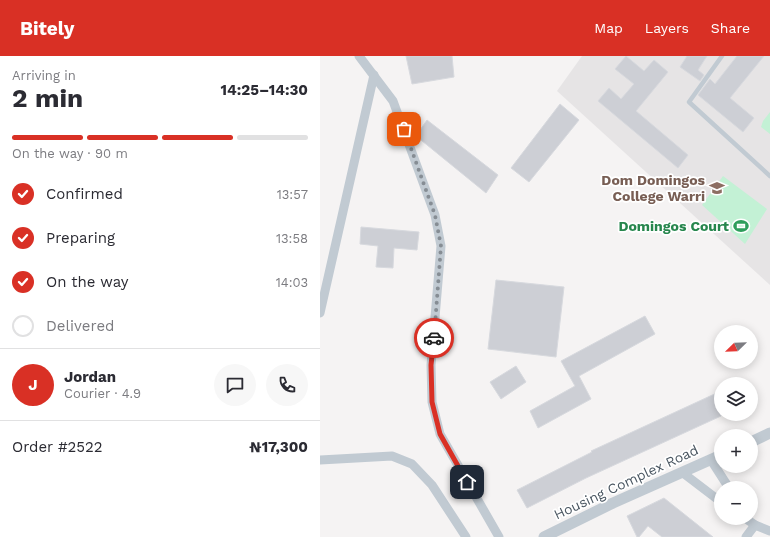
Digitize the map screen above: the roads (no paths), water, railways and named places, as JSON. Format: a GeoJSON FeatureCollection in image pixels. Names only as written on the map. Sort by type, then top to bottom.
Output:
{"type":"FeatureCollection","features":[{"type":"Feature","properties":{"kind":"street"},"geometry":{"type":"LineString","coordinates":[[359,56],[393,101],[435,215],[441,246],[431,365],[432,402],[440,434],[499,537]]}},
{"type":"Feature","properties":{"kind":"street"},"geometry":{"type":"LineString","coordinates":[[320,313],[374,75]]}},
{"type":"Feature","properties":{"kind":"street"},"geometry":{"type":"LineString","coordinates":[[758,439],[770,433]]}},
{"type":"Feature","properties":{"kind":"street"},"geometry":{"type":"LineString","coordinates":[[320,460],[392,456],[412,464],[432,485],[466,537]]}},
{"type":"Feature","properties":{"kind":"street","name":"Housing Complex Road"},"geometry":{"type":"LineString","coordinates":[[544,537],[613,503],[714,458]]}},
{"type":"Feature","properties":{"kind":"street"},"geometry":{"type":"LineString","coordinates":[[711,460],[724,481]]}},
{"type":"Feature","properties":{"kind":"street"},"geometry":{"type":"LineString","coordinates":[[683,473],[714,497]]}},
{"type":"Feature","properties":{"kind":"street"},"geometry":{"type":"LineString","coordinates":[[758,524],[770,531]]}},
{"type":"Feature","properties":{"kind":"street"},"geometry":{"type":"LineString","coordinates":[[746,537],[750,525]]}},
{"type":"Feature","properties":{"kind":"lane"},"geometry":{"type":"LineString","coordinates":[[722,56],[689,102],[770,176]]}},
{"type":"Feature","properties":{"kind":"place","name":"Dom Domingos College Warri"},"geometry":{"type":"Point","coordinates":[717,188]}},
{"type":"Feature","properties":{"kind":"place","name":"Domingos Court"},"geometry":{"type":"Point","coordinates":[741,226]}}]}
